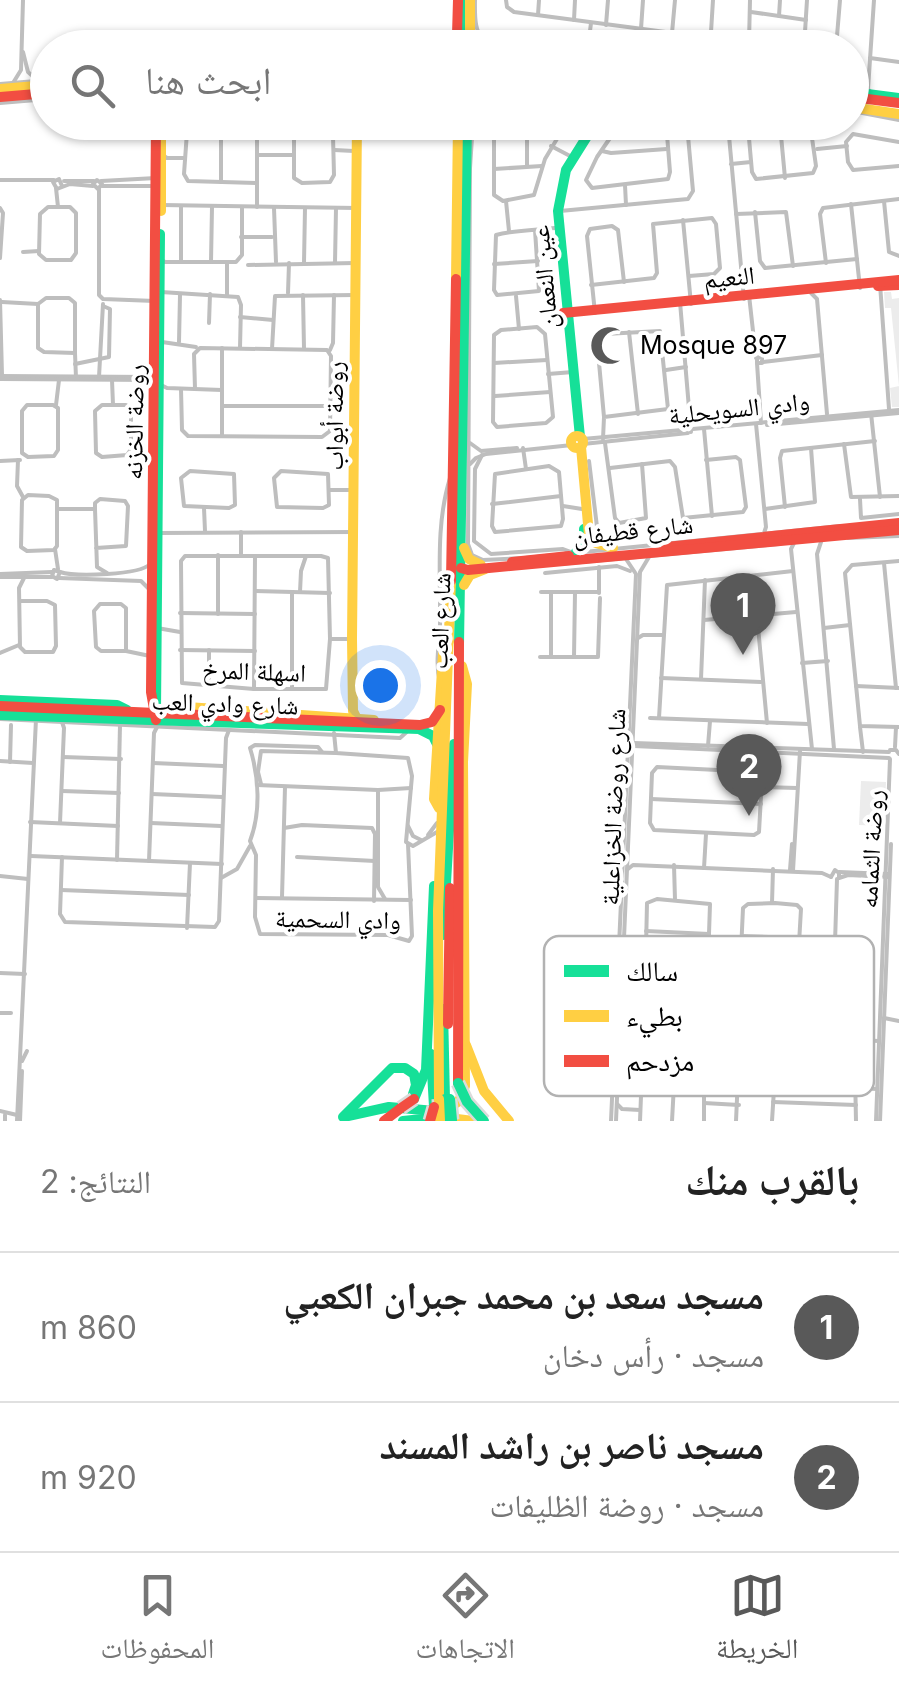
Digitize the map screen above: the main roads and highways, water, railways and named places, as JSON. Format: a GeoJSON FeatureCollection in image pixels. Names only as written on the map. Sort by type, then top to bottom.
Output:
{"type":"FeatureCollection","features":[{"type":"Feature","properties":{"kind":"main road"},"geometry":{"type":"LineString","coordinates":[[458,30],[467,0]]}},
{"type":"Feature","properties":{"kind":"main road"},"geometry":{"type":"LineString","coordinates":[[466,30],[467,0]]}},
{"type":"Feature","properties":{"kind":"main road"},"geometry":{"type":"LineString","coordinates":[[467,0],[471,30]]}},
{"type":"Feature","properties":{"kind":"main road"},"geometry":{"type":"LineString","coordinates":[[0,87],[30,84]]}},
{"type":"Feature","properties":{"kind":"main road"},"geometry":{"type":"LineString","coordinates":[[869,95],[899,101]]}},
{"type":"Feature","properties":{"kind":"main road"},"geometry":{"type":"LineString","coordinates":[[869,95],[899,101]]}},
{"type":"Feature","properties":{"kind":"main road"},"geometry":{"type":"LineString","coordinates":[[0,100],[30,98]]}},
{"type":"Feature","properties":{"kind":"main road"},"geometry":{"type":"LineString","coordinates":[[869,112],[899,117]]}},
{"type":"Feature","properties":{"kind":"main road","name":"روضة الخزنه"},"geometry":{"type":"LineString","coordinates":[[152,659],[159,632],[155,384],[161,340],[158,140]]}},
{"type":"Feature","properties":{"kind":"main road","name":"روضة الخزنه"},"geometry":{"type":"LineString","coordinates":[[154,695],[154,364],[162,262],[161,140]]}},
{"type":"Feature","properties":{"kind":"main road","name":"روضة أبواب"},"geometry":{"type":"LineString","coordinates":[[353,715],[357,140]]}},
{"type":"Feature","properties":{"kind":"main road","name":"شارع العب"},"geometry":{"type":"LineString","coordinates":[[448,854],[457,705],[449,578],[463,140]]}},
{"type":"Feature","properties":{"kind":"main road","name":"شارع العب"},"geometry":{"type":"LineString","coordinates":[[442,748],[460,609],[468,497],[465,140]]}},
{"type":"Feature","properties":{"kind":"main road","name":"عين النعمان"},"geometry":{"type":"LineString","coordinates":[[582,140],[559,181],[556,228],[589,542]]}},
{"type":"Feature","properties":{"kind":"main road"},"geometry":{"type":"LineString","coordinates":[[466,215],[470,233]]}},
{"type":"Feature","properties":{"kind":"main road"},"geometry":{"type":"LineString","coordinates":[[464,300],[469,274]]}},
{"type":"Feature","properties":{"kind":"main road","name":"النعيم"},"geometry":{"type":"LineString","coordinates":[[748,297],[810,293],[859,283]]}},
{"type":"Feature","properties":{"kind":"main road","name":"النعيم"},"geometry":{"type":"LineString","coordinates":[[565,315],[859,283],[878,287],[899,283]]}},
{"type":"Feature","properties":{"kind":"main road"},"geometry":{"type":"LineString","coordinates":[[464,375],[469,405]]}},
{"type":"Feature","properties":{"kind":"main road","name":"عين النعمان"},"geometry":{"type":"LineString","coordinates":[[577,442],[580,506],[589,542]]}},
{"type":"Feature","properties":{"kind":"main road"},"geometry":{"type":"LineString","coordinates":[[452,496],[455,558],[461,568],[449,578],[455,583],[457,705]]}},
{"type":"Feature","properties":{"kind":"main road","name":"شارع قطيفان"},"geometry":{"type":"LineString","coordinates":[[461,568],[547,565],[864,536],[899,525]]}},
{"type":"Feature","properties":{"kind":"main road","name":"شارع قطيفان"},"geometry":{"type":"LineString","coordinates":[[547,565],[691,544],[899,525]]}},
{"type":"Feature","properties":{"kind":"main road"},"geometry":{"type":"LineString","coordinates":[[460,609],[466,580],[483,567],[468,558],[462,541]]}},
{"type":"Feature","properties":{"kind":"main road"},"geometry":{"type":"LineString","coordinates":[[547,565],[589,542],[613,548]]}},
{"type":"Feature","properties":{"kind":"main road"},"geometry":{"type":"LineString","coordinates":[[675,542],[691,544]]}},
{"type":"Feature","properties":{"kind":"main road"},"geometry":{"type":"LineString","coordinates":[[727,546],[744,548]]}},
{"type":"Feature","properties":{"kind":"main road"},"geometry":{"type":"LineString","coordinates":[[454,641],[461,664],[456,902],[458,1083],[467,1102],[484,1121]]}},
{"type":"Feature","properties":{"kind":"main road","name":"شارع العب"},"geometry":{"type":"LineString","coordinates":[[440,1101],[440,710],[443,654],[454,641]]}},
{"type":"Feature","properties":{"kind":"main road"},"geometry":{"type":"LineString","coordinates":[[154,695],[175,712]]}},
{"type":"Feature","properties":{"kind":"main road"},"geometry":{"type":"LineString","coordinates":[[153,720],[154,695]]}},
{"type":"Feature","properties":{"kind":"main road","name":"شارع وادي العب"},"geometry":{"type":"LineString","coordinates":[[0,710],[117,705],[125,723]]}},
{"type":"Feature","properties":{"kind":"main road","name":"شارع وادي العب"},"geometry":{"type":"LineString","coordinates":[[0,710],[34,719],[125,723],[153,720],[186,707],[244,717],[426,728]]}},
{"type":"Feature","properties":{"kind":"main road"},"geometry":{"type":"LineString","coordinates":[[365,1112],[380,1114],[383,1121],[412,1098],[426,1070],[431,833],[438,808],[442,748],[426,728],[440,710]]}},
{"type":"Feature","properties":{"kind":"main road","name":"شارع وادي العب"},"geometry":{"type":"LineString","coordinates":[[175,712],[426,728]]}},
{"type":"Feature","properties":{"kind":"main road"},"geometry":{"type":"LineString","coordinates":[[94,718],[104,714],[153,720],[160,715],[204,714]]}},
{"type":"Feature","properties":{"kind":"main road","name":"شارع وادي العب"},"geometry":{"type":"LineString","coordinates":[[322,721],[353,715],[380,723]]}},
{"type":"Feature","properties":{"kind":"main road"},"geometry":{"type":"LineString","coordinates":[[226,731],[244,717]]}},
{"type":"Feature","properties":{"kind":"main road","name":"شارع وادي العب"},"geometry":{"type":"LineString","coordinates":[[71,720],[153,720],[197,726],[244,717]]}},
{"type":"Feature","properties":{"kind":"main road"},"geometry":{"type":"LineString","coordinates":[[322,721],[335,734]]}},
{"type":"Feature","properties":{"kind":"main road"},"geometry":{"type":"LineString","coordinates":[[460,767],[465,919],[462,962]]}},
{"type":"Feature","properties":{"kind":"main road"},"geometry":{"type":"LineString","coordinates":[[412,1098],[414,1074],[406,1068],[392,1068],[343,1118],[395,1106],[438,1111],[455,1105],[464,1089],[462,962],[448,854]]}},
{"type":"Feature","properties":{"kind":"main road"},"geometry":{"type":"LineString","coordinates":[[440,1121],[448,854]]}},
{"type":"Feature","properties":{"kind":"main road"},"geometry":{"type":"LineString","coordinates":[[431,1042],[438,977]]}},
{"type":"Feature","properties":{"kind":"main road"},"geometry":{"type":"LineString","coordinates":[[427,985],[440,1121]]}},
{"type":"Feature","properties":{"kind":"main road"},"geometry":{"type":"LineString","coordinates":[[464,1043],[484,1091],[509,1121]]}},
{"type":"Feature","properties":{"kind":"main road"},"geometry":{"type":"LineString","coordinates":[[403,1121],[473,1121]]}},
{"type":"Feature","properties":{"kind":"place","name":"Mosque 897"},"geometry":{"type":"Point","coordinates":[610,345]}},
{"type":"Feature","properties":{"kind":"place","name":"مسجد سعد بن محمد جبران الكعبي"},"geometry":{"type":"Point","coordinates":[743,655]}},
{"type":"Feature","properties":{"kind":"place","name":"مسجد ناصر بن راشد المسند"},"geometry":{"type":"Point","coordinates":[749,816]}}]}
